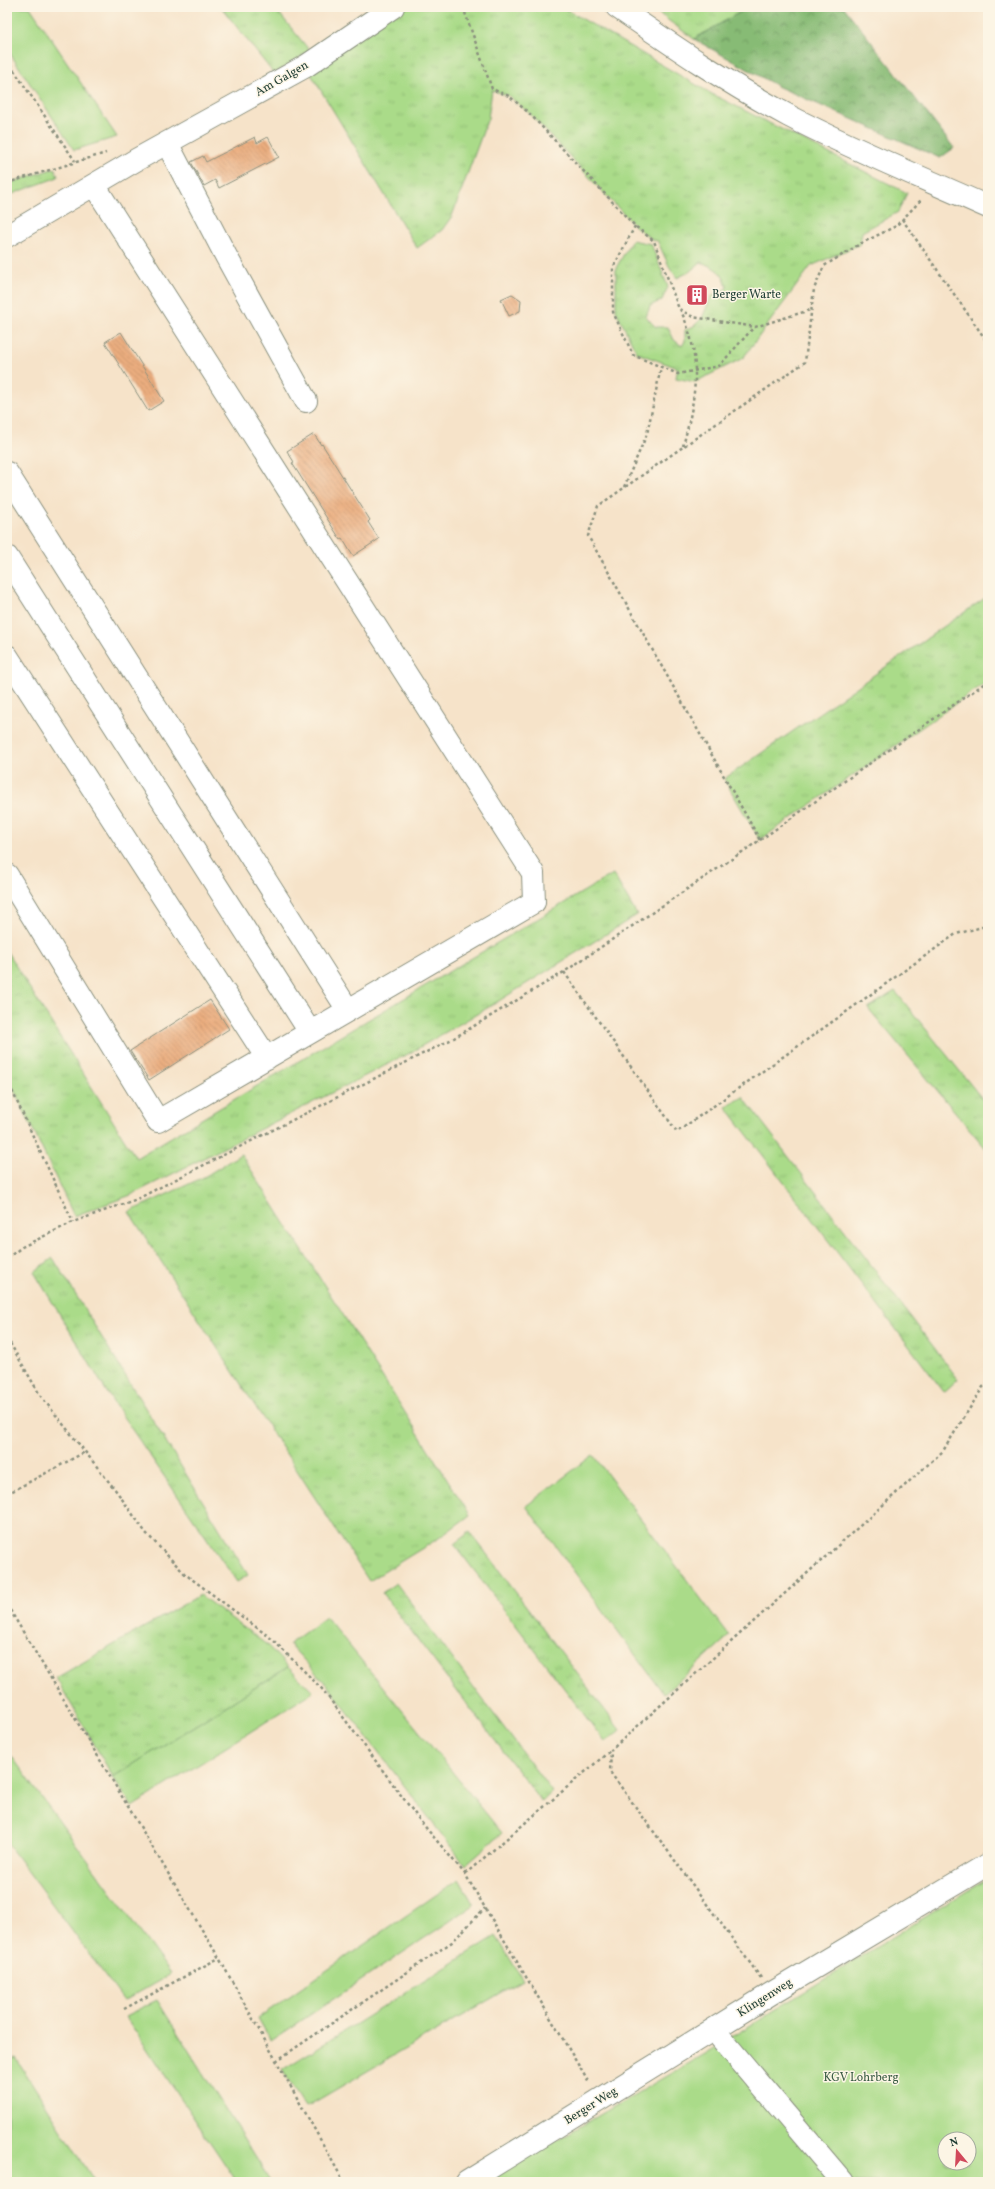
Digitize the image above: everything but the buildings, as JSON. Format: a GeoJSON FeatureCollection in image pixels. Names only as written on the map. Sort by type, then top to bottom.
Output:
{"type":"FeatureCollection","features":[{"type":"Feature","properties":{"kind":"street","name":"Am Galgen"},"geometry":{"type":"LineString","coordinates":[[7,236],[167,143],[306,66],[393,7]]}},
{"type":"Feature","properties":{"kind":"street"},"geometry":{"type":"LineString","coordinates":[[617,7],[673,47],[783,112],[840,141],[988,207]]}},
{"type":"Feature","properties":{"kind":"street"},"geometry":{"type":"LineString","coordinates":[[167,143],[226,256],[306,401]]}},
{"type":"Feature","properties":{"kind":"street"},"geometry":{"type":"LineString","coordinates":[[7,875],[158,1121],[534,902],[533,873],[94,185]]}},
{"type":"Feature","properties":{"kind":"street"},"geometry":{"type":"LineString","coordinates":[[7,473],[348,1010]]}},
{"type":"Feature","properties":{"kind":"street"},"geometry":{"type":"LineString","coordinates":[[7,557],[310,1032]]}},
{"type":"Feature","properties":{"kind":"street"},"geometry":{"type":"LineString","coordinates":[[7,656],[267,1058]]}},
{"type":"Feature","properties":{"kind":"street","name":"Klingenweg"},"geometry":{"type":"LineString","coordinates":[[714,2030],[772,1993],[988,1864]]}},
{"type":"Feature","properties":{"kind":"street"},"geometry":{"type":"LineString","coordinates":[[714,2030],[843,2182]]}},
{"type":"Feature","properties":{"kind":"street","name":"Berger Weg"},"geometry":{"type":"LineString","coordinates":[[467,2182],[714,2030]]}},
{"type":"Feature","properties":{"kind":"path"},"geometry":{"type":"LineString","coordinates":[[462,7],[492,89],[509,96],[529,113],[635,226],[654,241],[688,327],[695,353],[693,411],[682,447]]}},
{"type":"Feature","properties":{"kind":"path"},"geometry":{"type":"LineString","coordinates":[[7,60],[75,161],[7,183]]}},
{"type":"Feature","properties":{"kind":"path"},"geometry":{"type":"LineString","coordinates":[[760,840],[588,536],[598,506],[805,362],[810,310],[814,289],[824,266],[860,244],[896,226],[937,184]]}},
{"type":"Feature","properties":{"kind":"path"},"geometry":{"type":"LineString","coordinates":[[902,219],[988,343]]}},
{"type":"Feature","properties":{"kind":"path"},"geometry":{"type":"LineString","coordinates":[[635,226],[613,268],[613,312],[633,355],[678,374],[719,366],[755,326]]}},
{"type":"Feature","properties":{"kind":"path"},"geometry":{"type":"LineString","coordinates":[[680,309],[693,317],[755,326],[810,310]]}},
{"type":"Feature","properties":{"kind":"path"},"geometry":{"type":"LineString","coordinates":[[624,488],[647,434],[661,367]]}},
{"type":"Feature","properties":{"kind":"path"},"geometry":{"type":"LineString","coordinates":[[7,1258],[22,1247],[73,1222],[137,1198],[447,1042],[564,972],[760,840],[988,681]]}},
{"type":"Feature","properties":{"kind":"path"},"geometry":{"type":"LineString","coordinates":[[564,972],[677,1132],[956,934],[986,926],[988,928]]}},
{"type":"Feature","properties":{"kind":"path"},"geometry":{"type":"LineString","coordinates":[[7,1080],[73,1222]]}},
{"type":"Feature","properties":{"kind":"path"},"geometry":{"type":"LineString","coordinates":[[7,1338],[40,1395],[146,1533],[185,1574],[272,1639],[323,1690],[421,1822],[465,1874],[600,2100]]}},
{"type":"Feature","properties":{"kind":"path"},"geometry":{"type":"LineString","coordinates":[[465,1874],[611,1750],[943,1451],[983,1387],[988,1383]]}},
{"type":"Feature","properties":{"kind":"path"},"geometry":{"type":"LineString","coordinates":[[7,1494],[85,1452]]}},
{"type":"Feature","properties":{"kind":"path"},"geometry":{"type":"LineString","coordinates":[[7,1605],[219,1958],[344,2182]]}},
{"type":"Feature","properties":{"kind":"path"},"geometry":{"type":"LineString","coordinates":[[611,1750],[610,1772],[772,1993]]}},
{"type":"Feature","properties":{"kind":"path"},"geometry":{"type":"LineString","coordinates":[[276,2061],[452,1942],[485,1908]]}},
{"type":"Feature","properties":{"kind":"path"},"geometry":{"type":"LineString","coordinates":[[124,2009],[219,1958]]}},
{"type":"Feature","properties":{"kind":"green space"},"geometry":{"type":"Polygon","coordinates":[[[7,7],[30,7],[117,137],[74,150],[7,49],[7,7]]]}},
{"type":"Feature","properties":{"kind":"green space"},"geometry":{"type":"Polygon","coordinates":[[[221,7],[274,7],[310,51],[274,74],[221,7]]]}},
{"type":"Feature","properties":{"kind":"green space"},"geometry":{"type":"Polygon","coordinates":[[[393,7],[562,7],[712,94],[907,193],[898,212],[862,232],[860,244],[811,266],[743,358],[695,382],[676,378],[678,368],[637,353],[616,311],[616,268],[632,240],[651,244],[668,287],[662,300],[650,306],[646,317],[656,327],[668,327],[674,340],[682,346],[685,341],[685,330],[694,326],[702,318],[711,297],[727,288],[724,278],[718,271],[701,262],[689,272],[677,278],[669,266],[657,240],[654,241],[635,226],[529,113],[509,96],[492,90],[488,118],[452,216],[442,230],[417,248],[306,66],[393,7]]]}},
{"type":"Feature","properties":{"kind":"green space"},"geometry":{"type":"Polygon","coordinates":[[[650,7],[749,7],[694,39],[650,7]]]}},
{"type":"Feature","properties":{"kind":"green space"},"geometry":{"type":"Polygon","coordinates":[[[749,7],[844,7],[954,148],[940,158],[779,87],[694,39],[749,7]]]}},
{"type":"Feature","properties":{"kind":"green space"},"geometry":{"type":"Polygon","coordinates":[[[55,168],[58,177],[7,196],[7,184],[55,168]]]}},
{"type":"Feature","properties":{"kind":"green space"},"geometry":{"type":"Polygon","coordinates":[[[988,596],[988,681],[760,840],[724,779],[988,596]]]}},
{"type":"Feature","properties":{"kind":"green space"},"geometry":{"type":"Polygon","coordinates":[[[613,874],[637,915],[489,1007],[408,1054],[131,1195],[74,1216],[7,1075],[7,952],[136,1158],[613,874]]]}},
{"type":"Feature","properties":{"kind":"green space"},"geometry":{"type":"Polygon","coordinates":[[[895,991],[988,1106],[988,1151],[868,1008],[895,991]]]}},
{"type":"Feature","properties":{"kind":"green space"},"geometry":{"type":"Polygon","coordinates":[[[743,1097],[958,1379],[944,1392],[726,1107],[743,1097]]]}},
{"type":"Feature","properties":{"kind":"green space"},"geometry":{"type":"Polygon","coordinates":[[[241,1154],[470,1515],[439,1538],[369,1581],[129,1212],[204,1177],[241,1154]]]}},
{"type":"Feature","properties":{"kind":"green space"},"geometry":{"type":"Polygon","coordinates":[[[53,1258],[248,1575],[237,1582],[113,1402],[34,1272],[53,1258]]]}},
{"type":"Feature","properties":{"kind":"green space"},"geometry":{"type":"Polygon","coordinates":[[[593,1455],[729,1636],[664,1694],[526,1506],[593,1455]]]}},
{"type":"Feature","properties":{"kind":"green space"},"geometry":{"type":"Polygon","coordinates":[[[470,1532],[620,1730],[605,1742],[454,1544],[470,1532]]]}},
{"type":"Feature","properties":{"kind":"green space"},"geometry":{"type":"Polygon","coordinates":[[[396,1583],[552,1792],[542,1802],[382,1593],[396,1583]]]}},
{"type":"Feature","properties":{"kind":"green space"},"geometry":{"type":"Polygon","coordinates":[[[200,1595],[267,1645],[288,1667],[113,1777],[56,1678],[200,1595]]]}},
{"type":"Feature","properties":{"kind":"green space"},"geometry":{"type":"Polygon","coordinates":[[[326,1617],[502,1833],[465,1865],[328,1686],[289,1644],[326,1617]]]}},
{"type":"Feature","properties":{"kind":"green space"},"geometry":{"type":"Polygon","coordinates":[[[288,1667],[313,1692],[132,1807],[113,1777],[288,1667]]]}},
{"type":"Feature","properties":{"kind":"green space"},"geometry":{"type":"Polygon","coordinates":[[[7,1750],[171,1974],[124,2001],[7,1843],[7,1750]]]}},
{"type":"Feature","properties":{"kind":"green space","name":"KGV Lohrberg"},"geometry":{"type":"Polygon","coordinates":[[[988,1878],[988,2182],[485,2182],[704,2054],[988,1878]]]}},
{"type":"Feature","properties":{"kind":"green space"},"geometry":{"type":"Polygon","coordinates":[[[459,1879],[474,1905],[271,2041],[258,2018],[459,1879]]]}},
{"type":"Feature","properties":{"kind":"green space"},"geometry":{"type":"Polygon","coordinates":[[[496,1936],[523,1980],[306,2107],[282,2070],[496,1936]]]}},
{"type":"Feature","properties":{"kind":"green space"},"geometry":{"type":"Polygon","coordinates":[[[157,2000],[271,2182],[237,2182],[125,2016],[157,2000]]]}},
{"type":"Feature","properties":{"kind":"green space"},"geometry":{"type":"Polygon","coordinates":[[[16,2058],[95,2182],[7,2182],[7,2061],[16,2058]]]}},
{"type":"Feature","properties":{"kind":"place","name":"Berger Warte"},"geometry":{"type":"Point","coordinates":[697,295]}}]}
